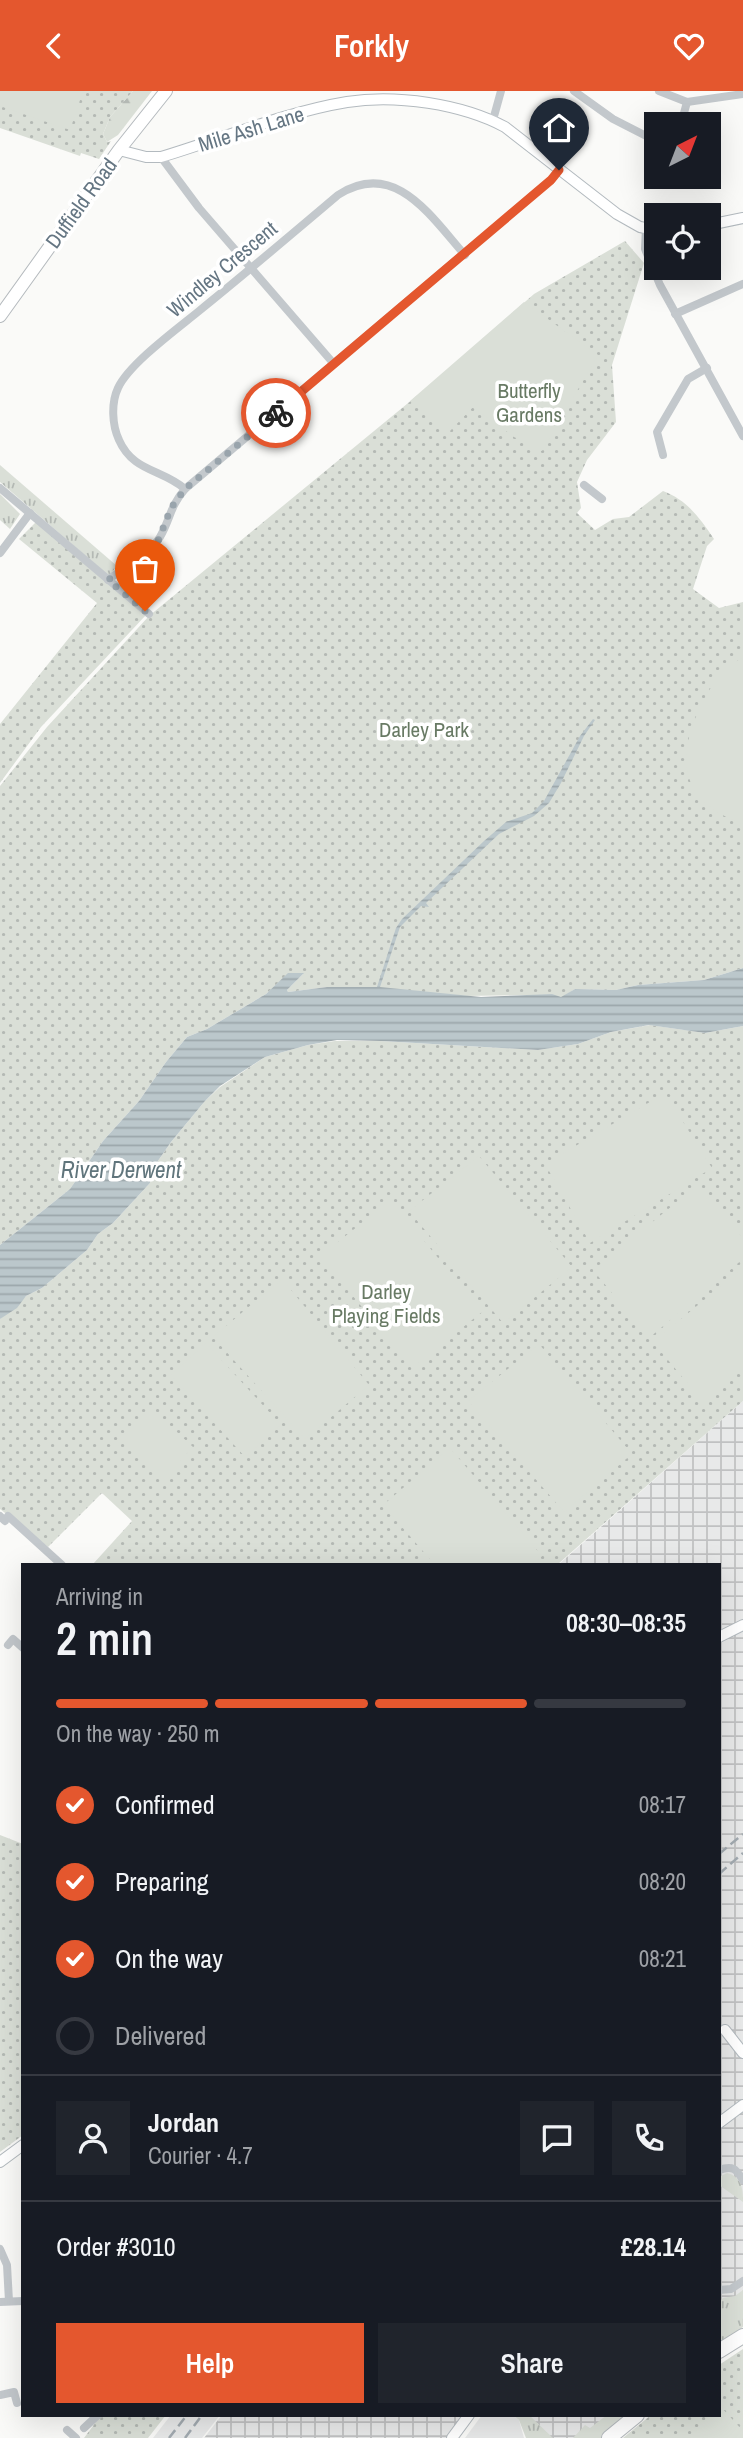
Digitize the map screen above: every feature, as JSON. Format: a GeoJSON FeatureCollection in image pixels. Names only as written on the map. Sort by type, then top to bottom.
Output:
{"type":"FeatureCollection","features":[{"type":"Feature","properties":{"kind":"highway"},"geometry":{"type":"LineString","coordinates":[[721,2350],[743,2336]]}},
{"type":"Feature","properties":{"kind":"highway"},"geometry":{"type":"LineString","coordinates":[[609,2438],[635,2417]]}},
{"type":"Feature","properties":{"kind":"main road","name":"Duffield Road"},"geometry":{"type":"LineString","coordinates":[[0,316],[119,150],[166,91]]}},
{"type":"Feature","properties":{"kind":"street"},"geometry":{"type":"LineString","coordinates":[[493,120],[501,91]]}},
{"type":"Feature","properties":{"kind":"street"},"geometry":{"type":"LineString","coordinates":[[574,91],[613,119],[644,135]]}},
{"type":"Feature","properties":{"kind":"street"},"geometry":{"type":"LineString","coordinates":[[659,91],[687,102],[743,94]]}},
{"type":"Feature","properties":{"kind":"street","name":"Mile Ash Lane"},"geometry":{"type":"LineString","coordinates":[[119,150],[146,157],[161,157],[297,114],[350,101],[415,102],[450,107],[493,120],[505,127],[617,214],[644,228]]}},
{"type":"Feature","properties":{"kind":"street"},"geometry":{"type":"LineString","coordinates":[[684,112],[687,102]]}},
{"type":"Feature","properties":{"kind":"street"},"geometry":{"type":"LineString","coordinates":[[161,157],[177,182],[334,364]]}},
{"type":"Feature","properties":{"kind":"street"},"geometry":{"type":"LineString","coordinates":[[108,580],[158,541],[171,508],[185,489],[465,255],[559,170]]}},
{"type":"Feature","properties":{"kind":"street","name":"Windley Crescent"},"geometry":{"type":"LineString","coordinates":[[185,489],[177,482],[142,468],[120,442],[114,428],[113,416],[117,389],[124,378],[144,359],[338,195],[347,189],[368,183],[393,187],[417,201],[465,255]]}},
{"type":"Feature","properties":{"kind":"street"},"geometry":{"type":"LineString","coordinates":[[721,223],[743,218]]}},
{"type":"Feature","properties":{"kind":"street"},"geometry":{"type":"LineString","coordinates":[[659,280],[675,314],[743,436]]}},
{"type":"Feature","properties":{"kind":"street"},"geometry":{"type":"LineString","coordinates":[[675,314],[743,284]]}},
{"type":"Feature","properties":{"kind":"street"},"geometry":{"type":"LineString","coordinates":[[663,455],[657,432],[661,423],[688,379],[707,368]]}},
{"type":"Feature","properties":{"kind":"street"},"geometry":{"type":"LineString","coordinates":[[584,485],[602,499]]}},
{"type":"Feature","properties":{"kind":"street"},"geometry":{"type":"LineString","coordinates":[[0,488],[149,614]]}},
{"type":"Feature","properties":{"kind":"street"},"geometry":{"type":"LineString","coordinates":[[0,554],[30,513]]}},
{"type":"Feature","properties":{"kind":"street"},"geometry":{"type":"LineString","coordinates":[[2,1522],[8,1516],[60,1563]]}},
{"type":"Feature","properties":{"kind":"street"},"geometry":{"type":"LineString","coordinates":[[721,1636],[743,1625]]}},
{"type":"Feature","properties":{"kind":"street"},"geometry":{"type":"LineString","coordinates":[[8,1645],[13,1639],[21,1646]]}},
{"type":"Feature","properties":{"kind":"street"},"geometry":{"type":"LineString","coordinates":[[722,2029],[743,2035]]}},
{"type":"Feature","properties":{"kind":"street"},"geometry":{"type":"LineString","coordinates":[[722,2029],[743,2053]]}},
{"type":"Feature","properties":{"kind":"street"},"geometry":{"type":"LineString","coordinates":[[721,2122],[743,2105]]}},
{"type":"Feature","properties":{"kind":"street"},"geometry":{"type":"LineString","coordinates":[[0,2162],[21,2146]]}},
{"type":"Feature","properties":{"kind":"street"},"geometry":{"type":"LineString","coordinates":[[721,2169],[729,2167],[736,2169],[743,2181]]}},
{"type":"Feature","properties":{"kind":"street"},"geometry":{"type":"LineString","coordinates":[[0,2249],[7,2265],[5,2302]]}},
{"type":"Feature","properties":{"kind":"street"},"geometry":{"type":"LineString","coordinates":[[721,2290],[731,2289],[743,2281]]}},
{"type":"Feature","properties":{"kind":"street"},"geometry":{"type":"LineString","coordinates":[[0,2395],[14,2392],[17,2403]]}},
{"type":"Feature","properties":{"kind":"street"},"geometry":{"type":"LineString","coordinates":[[85,2428],[96,2417]]}},
{"type":"Feature","properties":{"kind":"street"},"geometry":{"type":"LineString","coordinates":[[452,2438],[468,2417]]}},
{"type":"Feature","properties":{"kind":"street"},"geometry":{"type":"LineString","coordinates":[[67,2430],[76,2438]]}},
{"type":"Feature","properties":{"kind":"shaded area"},"geometry":{"type":"Polygon","coordinates":[[[743,1401],[743,2313],[721,2326],[721,1563],[560,1563],[743,1401]]]}},
{"type":"Feature","properties":{"kind":"shaded area"},"geometry":{"type":"Polygon","coordinates":[[[169,2417],[218,2417],[202,2438],[153,2438],[169,2417]]]}},
{"type":"Feature","properties":{"kind":"shaded area"},"geometry":{"type":"Polygon","coordinates":[[[220,2417],[463,2417],[447,2438],[204,2438],[220,2417]]]}},
{"type":"Feature","properties":{"kind":"shaded area"},"geometry":{"type":"Polygon","coordinates":[[[481,2417],[515,2417],[519,2420],[524,2438],[465,2438],[481,2417]]]}},
{"type":"Feature","properties":{"kind":"shaded area"},"geometry":{"type":"Polygon","coordinates":[[[525,2417],[617,2417],[592,2438],[543,2438],[525,2417]]]}},
{"type":"Feature","properties":{"kind":"green space"},"geometry":{"type":"Polygon","coordinates":[[[0,91],[133,91],[110,117],[103,134],[107,142],[111,141],[99,159],[81,153],[80,156],[0,128],[0,91]]]}},
{"type":"Feature","properties":{"kind":"green space"},"geometry":{"type":"Polygon","coordinates":[[[0,91],[83,91],[70,130],[0,106],[0,91]]]}},
{"type":"Feature","properties":{"kind":"green space"},"geometry":{"type":"Polygon","coordinates":[[[133,91],[152,91],[118,135],[107,142],[103,134],[110,117],[133,91]]]}},
{"type":"Feature","properties":{"kind":"green space","name":"Darley Park"},"geometry":{"type":"Polygon","coordinates":[[[625,241],[644,263],[612,365],[616,422],[587,460],[577,482],[581,508],[577,513],[595,530],[613,519],[629,517],[663,491],[672,495],[692,511],[714,539],[707,546],[693,589],[719,608],[743,602],[743,968],[704,980],[638,985],[616,990],[575,989],[561,998],[524,995],[466,996],[356,987],[327,987],[288,992],[303,974],[288,974],[266,994],[207,1029],[187,1037],[139,1101],[103,1141],[70,1189],[0,1245],[0,786],[47,727],[149,616],[430,385],[534,294],[625,241]]]}},
{"type":"Feature","properties":{"kind":"green space","name":"Butterfly Gardens"},"geometry":{"type":"Polygon","coordinates":[[[524,302],[598,355],[542,451],[514,437],[473,407],[450,431],[410,401],[524,302]]]}},
{"type":"Feature","properties":{"kind":"green space"},"geometry":{"type":"Polygon","coordinates":[[[0,465],[117,566],[109,576],[0,482],[0,465]]]}},
{"type":"Feature","properties":{"kind":"green space"},"geometry":{"type":"Polygon","coordinates":[[[0,494],[20,514],[10,529],[0,520],[0,494]]]}},
{"type":"Feature","properties":{"kind":"green space"},"geometry":{"type":"Polygon","coordinates":[[[38,520],[146,615],[41,727],[0,783],[0,724],[97,603],[19,539],[38,520]]]}},
{"type":"Feature","properties":{"kind":"green space"},"geometry":{"type":"Polygon","coordinates":[[[743,657],[743,824],[724,816],[698,795],[690,782],[687,751],[697,714],[710,689],[727,668],[743,657]]]}},
{"type":"Feature","properties":{"kind":"green space","name":"Darley Playing Fields"},"geometry":{"type":"Polygon","coordinates":[[[650,1025],[705,1033],[743,1026],[743,1401],[559,1563],[94,1563],[132,1521],[102,1493],[48,1547],[0,1509],[0,1319],[87,1250],[98,1234],[113,1223],[150,1183],[151,1171],[171,1142],[220,1087],[265,1057],[308,1045],[335,1041],[538,1050],[578,1044],[611,1032],[650,1025]]]}},
{"type":"Feature","properties":{"kind":"green space"},"geometry":{"type":"Polygon","coordinates":[[[665,1093],[712,1168],[590,1243],[545,1164],[665,1093]]]}},
{"type":"Feature","properties":{"kind":"green space"},"geometry":{"type":"Polygon","coordinates":[[[479,1156],[572,1267],[503,1323],[409,1211],[479,1156]]]}},
{"type":"Feature","properties":{"kind":"green space"},"geometry":{"type":"Polygon","coordinates":[[[698,1185],[743,1238],[743,1259],[649,1338],[593,1270],[698,1185]]]}},
{"type":"Feature","properties":{"kind":"green space"},"geometry":{"type":"Polygon","coordinates":[[[391,1200],[482,1312],[412,1368],[320,1256],[391,1200]]]}},
{"type":"Feature","properties":{"kind":"green space"},"geometry":{"type":"Polygon","coordinates":[[[743,1268],[743,1367],[703,1402],[653,1342],[743,1268]]]}},
{"type":"Feature","properties":{"kind":"green space"},"geometry":{"type":"Polygon","coordinates":[[[282,1279],[369,1385],[305,1439],[213,1337],[282,1279]]]}},
{"type":"Feature","properties":{"kind":"green space"},"geometry":{"type":"Polygon","coordinates":[[[206,1343],[281,1425],[245,1457],[171,1375],[206,1343]]]}},
{"type":"Feature","properties":{"kind":"green space"},"geometry":{"type":"Polygon","coordinates":[[[539,1344],[632,1454],[564,1512],[468,1401],[539,1344]]]}},
{"type":"Feature","properties":{"kind":"green space"},"geometry":{"type":"Polygon","coordinates":[[[150,1407],[193,1447],[164,1479],[121,1438],[150,1407]]]}},
{"type":"Feature","properties":{"kind":"green space"},"geometry":{"type":"Polygon","coordinates":[[[450,1448],[542,1556],[533,1563],[433,1563],[383,1505],[450,1448]]]}},
{"type":"Feature","properties":{"kind":"green space"},"geometry":{"type":"Polygon","coordinates":[[[0,1835],[21,1843],[21,2136],[0,2152],[0,1835]]]}},
{"type":"Feature","properties":{"kind":"green space"},"geometry":{"type":"Polygon","coordinates":[[[727,2173],[736,2177],[742,2188],[743,2202],[721,2186],[721,2176],[727,2173]]]}},
{"type":"Feature","properties":{"kind":"green space"},"geometry":{"type":"Polygon","coordinates":[[[743,2290],[743,2327],[721,2343],[721,2300],[743,2290]]]}},
{"type":"Feature","properties":{"kind":"green space"},"geometry":{"type":"Polygon","coordinates":[[[743,2349],[743,2438],[623,2438],[649,2417],[721,2417],[721,2364],[743,2349]]]}},
{"type":"Feature","properties":{"kind":"green space"},"geometry":{"type":"Polygon","coordinates":[[[721,2409],[743,2431],[743,2438],[689,2438],[712,2417],[721,2417],[721,2409]]]}},
{"type":"Feature","properties":{"kind":"green space"},"geometry":{"type":"Polygon","coordinates":[[[102,2417],[164,2417],[148,2438],[84,2438],[102,2417]]]}},
{"type":"Feature","properties":{"kind":"green space"},"geometry":{"type":"Polygon","coordinates":[[[515,2417],[531,2417],[553,2438],[526,2438],[515,2417]]]}},
{"type":"Feature","properties":{"kind":"green space"},"geometry":{"type":"Polygon","coordinates":[[[604,2417],[626,2417],[601,2438],[573,2438],[585,2425],[590,2428],[604,2417]]]}},
{"type":"Feature","properties":{"kind":"water","name":"River Derwent"},"geometry":{"type":"Polygon","coordinates":[[[593,719],[595,720],[549,803],[534,816],[499,834],[426,903],[429,907],[421,906],[400,927],[380,987],[481,997],[552,994],[561,997],[575,989],[616,990],[638,985],[704,980],[743,968],[743,1026],[705,1033],[649,1025],[611,1032],[578,1044],[538,1050],[337,1040],[265,1057],[220,1086],[205,1101],[151,1171],[150,1183],[113,1223],[98,1234],[87,1250],[0,1319],[0,1245],[70,1189],[103,1141],[139,1101],[187,1037],[207,1029],[266,994],[288,973],[304,973],[288,992],[327,987],[377,987],[396,928],[402,919],[506,822],[532,813],[544,801],[580,736],[593,719]]]}},
{"type":"Feature","properties":{"kind":"railway"},"geometry":{"type":"LineString","coordinates":[[721,1852],[743,1834]]}},
{"type":"Feature","properties":{"kind":"railway"},"geometry":{"type":"LineString","coordinates":[[721,1872],[743,1853]]}},
{"type":"Feature","properties":{"kind":"railway"},"geometry":{"type":"LineString","coordinates":[[169,2438],[185,2417]]}},
{"type":"Feature","properties":{"kind":"railway"},"geometry":{"type":"LineString","coordinates":[[185,2438],[201,2417]]}},
{"type":"Feature","properties":{"kind":"way so far"},"geometry":{"type":"LineString","coordinates":[[145,611],[108,580],[140,559],[158,541],[171,508],[185,489],[276,413]]}},
{"type":"Feature","properties":{"kind":"route"},"geometry":{"type":"LineString","coordinates":[[276,413],[465,255],[559,170]]}}]}
